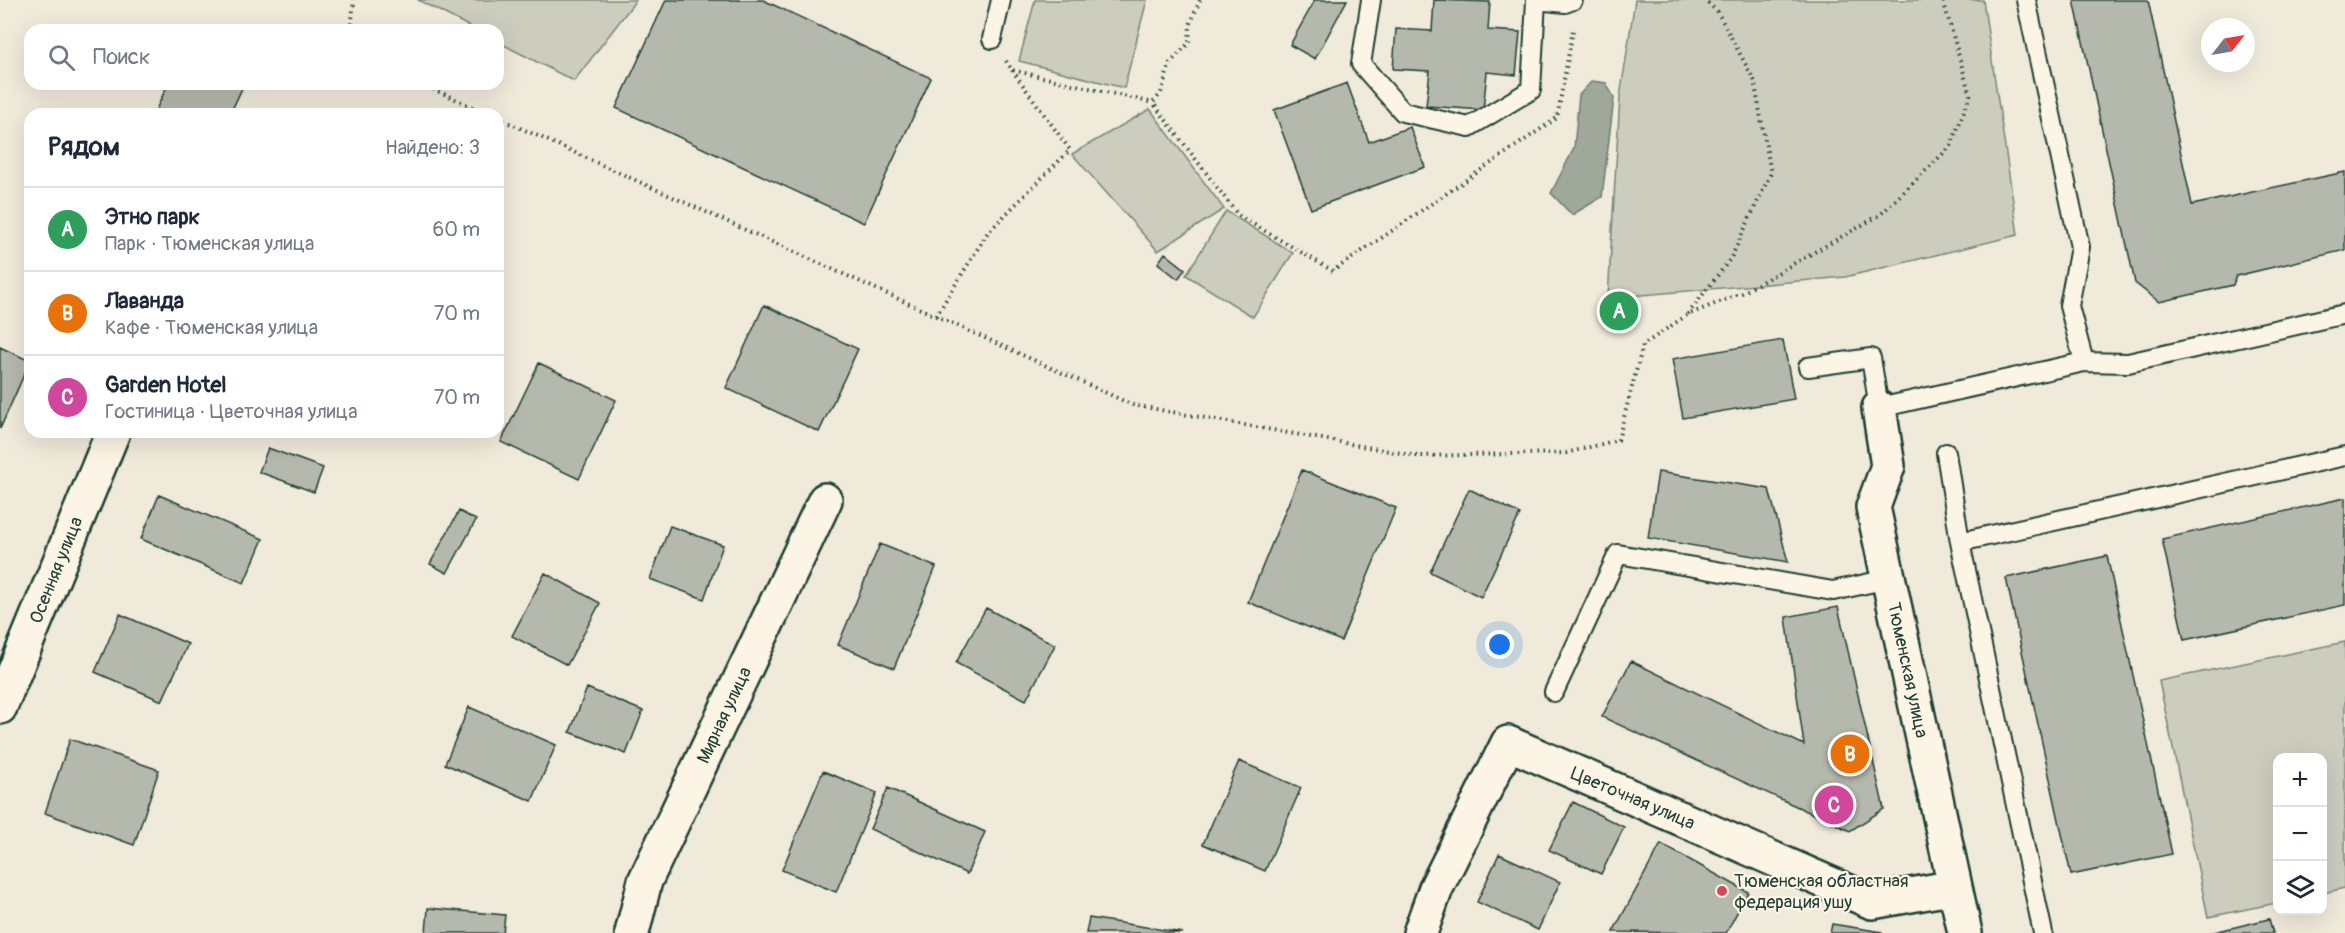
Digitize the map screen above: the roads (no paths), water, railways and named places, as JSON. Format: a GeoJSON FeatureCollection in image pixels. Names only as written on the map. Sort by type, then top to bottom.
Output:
{"type":"FeatureCollection","features":[{"type":"Feature","properties":{"kind":"street","name":"Тюменская улица"},"geometry":{"type":"LineString","coordinates":[[1879,408],[1888,466],[1873,507],[1965,933]]}},
{"type":"Feature","properties":{"kind":"street","name":"Осенняя улица"},"geometry":{"type":"LineString","coordinates":[[0,707],[111,438]]}},
{"type":"Feature","properties":{"kind":"street","name":"Мирная улица"},"geometry":{"type":"LineString","coordinates":[[632,933],[645,881],[825,500]]}},
{"type":"Feature","properties":{"kind":"street","name":"Цветочная улица"},"geometry":{"type":"LineString","coordinates":[[1420,933],[1436,888],[1508,743],[1872,902],[1956,887]]}},
{"type":"Feature","properties":{"kind":"lane"},"geometry":{"type":"LineString","coordinates":[[992,39],[1001,0]]}},
{"type":"Feature","properties":{"kind":"lane"},"geometry":{"type":"LineString","coordinates":[[1371,0],[1361,64],[1403,112],[1469,128],[1531,90],[1536,0],[1565,3],[1573,0]]}},
{"type":"Feature","properties":{"kind":"lane"},"geometry":{"type":"LineString","coordinates":[[2026,0],[2080,247],[2069,306],[2084,362]]}},
{"type":"Feature","properties":{"kind":"lane"},"geometry":{"type":"LineString","coordinates":[[1809,367],[1871,358],[1879,408],[2084,362],[2128,363],[2345,314]]}},
{"type":"Feature","properties":{"kind":"lane"},"geometry":{"type":"LineString","coordinates":[[1946,453],[1960,542],[2043,933]]}},
{"type":"Feature","properties":{"kind":"lane"},"geometry":{"type":"LineString","coordinates":[[1960,542],[2345,456]]}},
{"type":"Feature","properties":{"kind":"lane"},"geometry":{"type":"LineString","coordinates":[[1554,692],[1618,554],[1833,591],[1888,579]]}},
{"type":"Feature","properties":{"kind":"place","name":"Этно парк"},"geometry":{"type":"Point","coordinates":[1619,311]}},
{"type":"Feature","properties":{"kind":"place","name":"Лаванда"},"geometry":{"type":"Point","coordinates":[1850,754]}},
{"type":"Feature","properties":{"kind":"place","name":"Garden Hotel"},"geometry":{"type":"Point","coordinates":[1834,805]}},
{"type":"Feature","properties":{"kind":"place","name":"Тюменская областная федерация ушу"},"geometry":{"type":"Point","coordinates":[1722,891]}}]}
